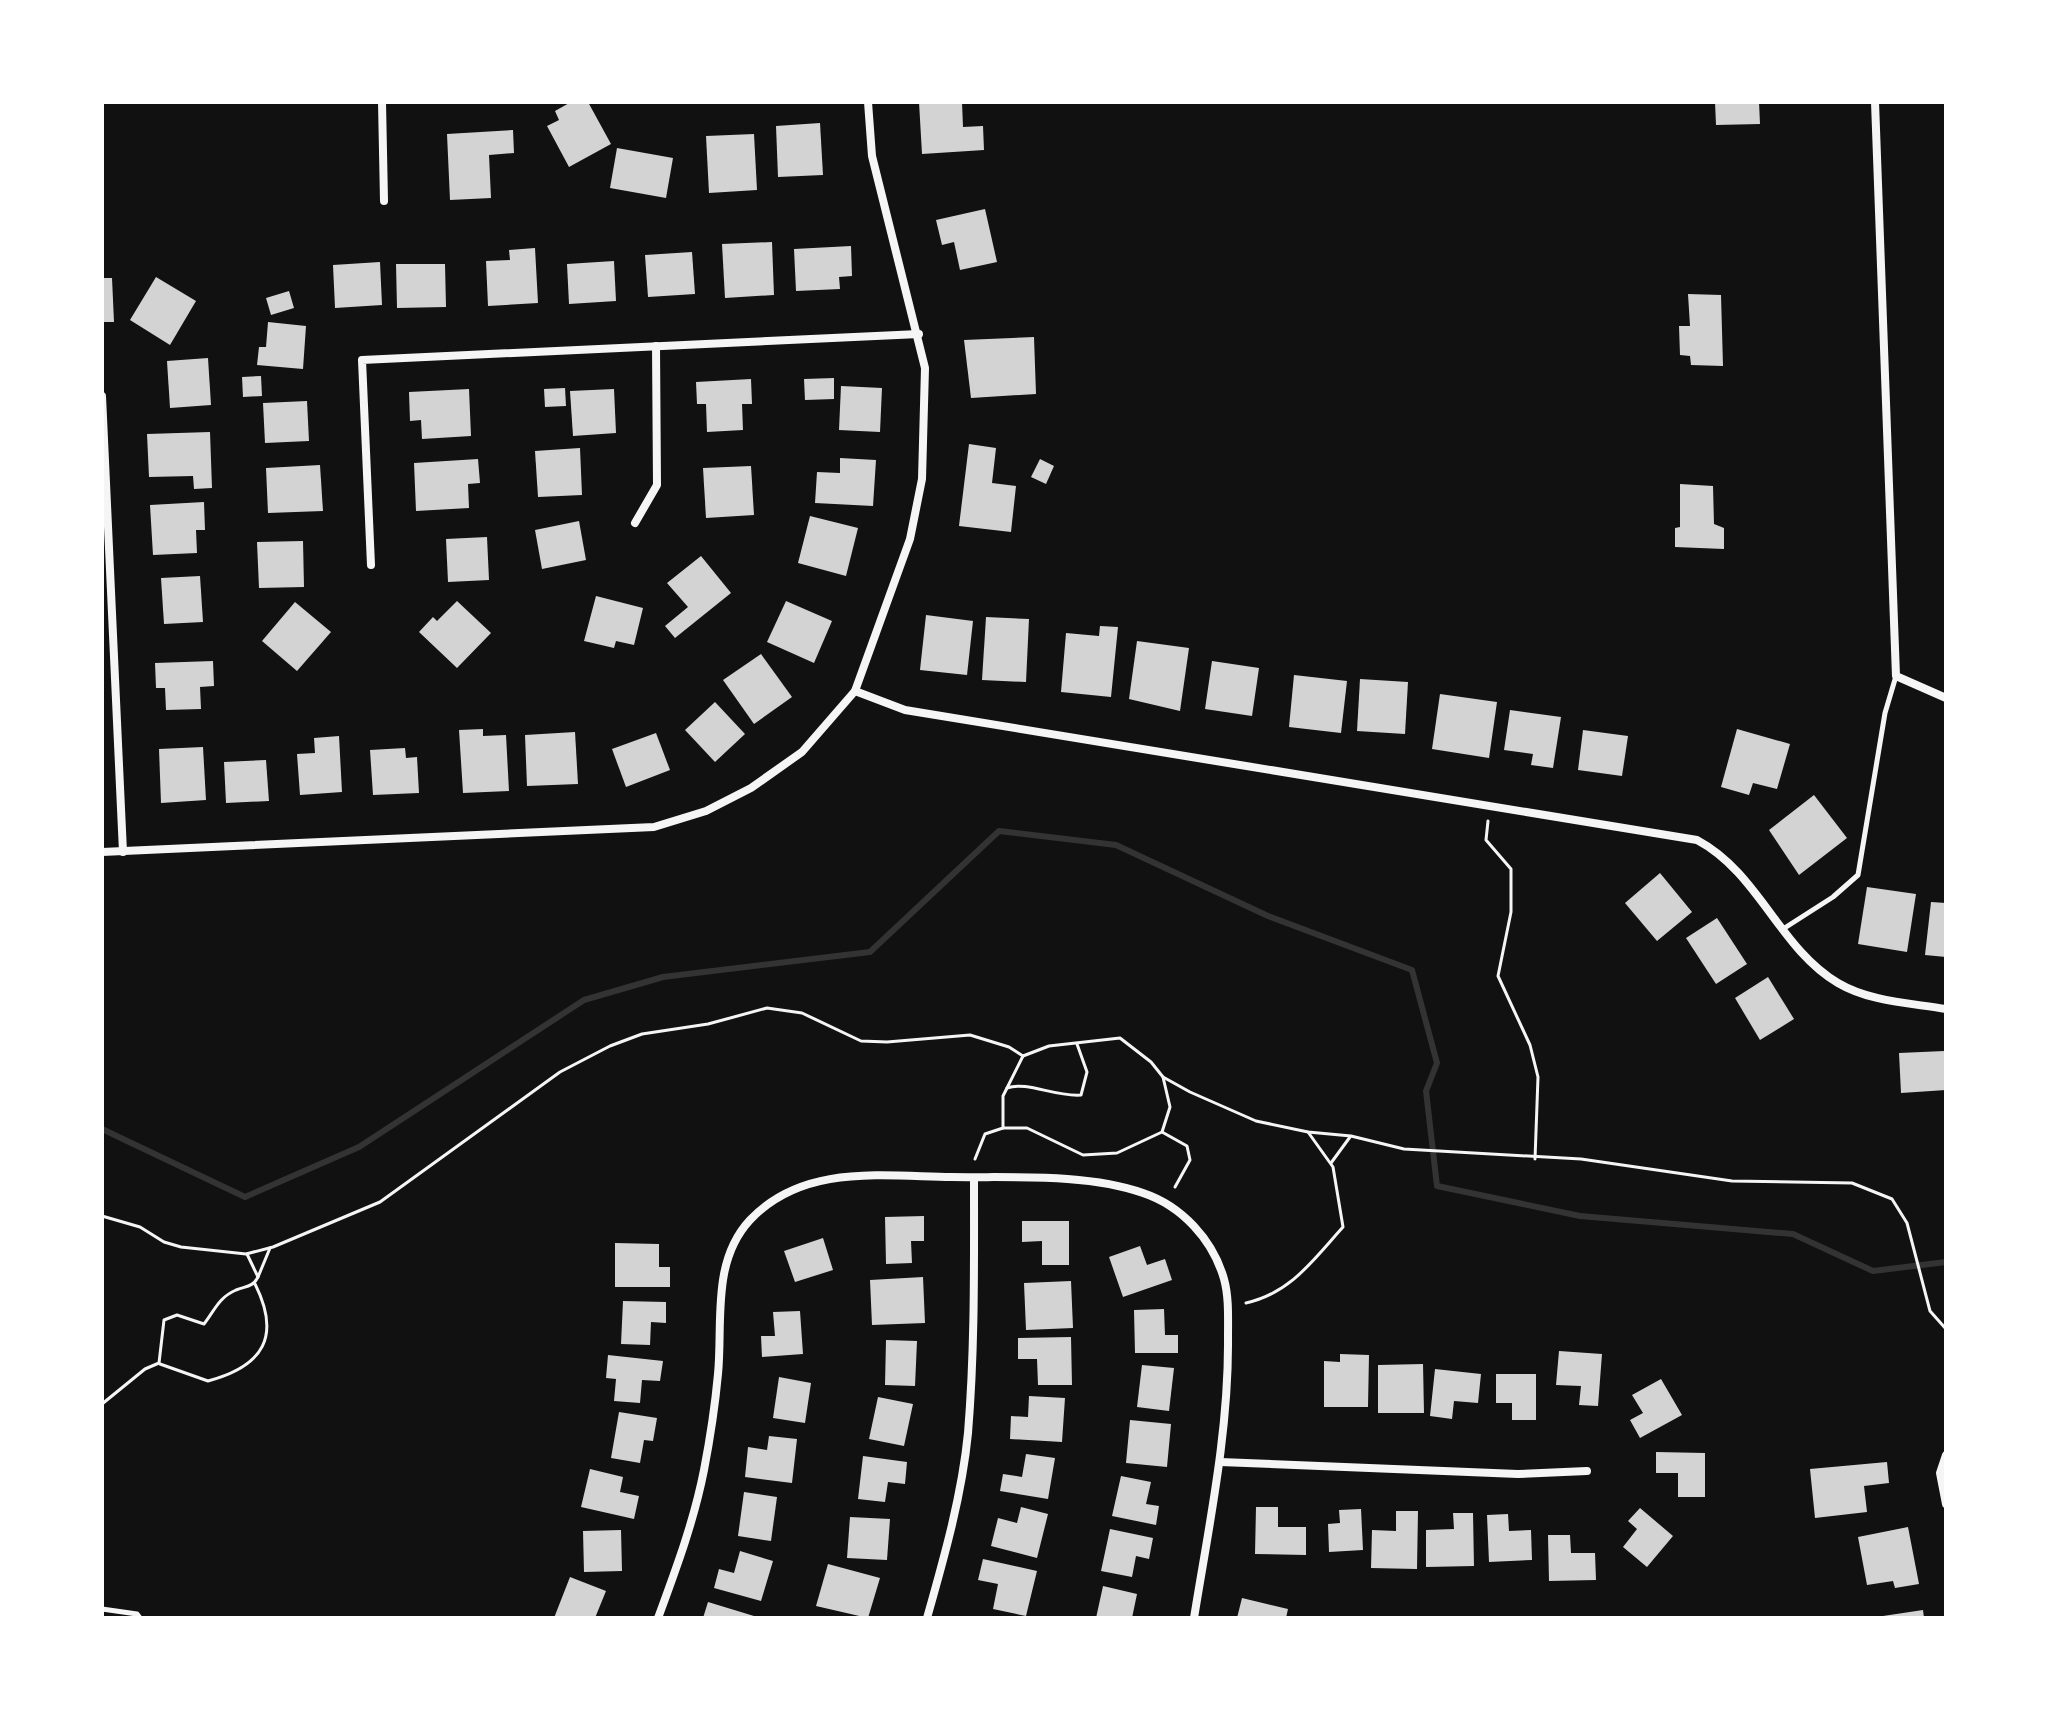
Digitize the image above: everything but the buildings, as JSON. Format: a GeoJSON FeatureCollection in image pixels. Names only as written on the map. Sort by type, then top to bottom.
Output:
{"type":"FeatureCollection","features":[{"type":"Feature","properties":{"kind":"street"},"geometry":{"type":"LineString","coordinates":[[382,102],[384,201]]}},
{"type":"Feature","properties":{"kind":"street"},"geometry":{"type":"LineString","coordinates":[[102,852],[654,827],[706,811],[751,788],[802,752],[855,691],[910,539],[922,479],[926,383],[919,334],[872,156],[868,102]]}},
{"type":"Feature","properties":{"kind":"street"},"geometry":{"type":"LineString","coordinates":[[1875,102],[1896,676],[1946,698]]}},
{"type":"Feature","properties":{"kind":"street"},"geometry":{"type":"LineString","coordinates":[[371,565],[362,360],[919,334]]}},
{"type":"Feature","properties":{"kind":"street"},"geometry":{"type":"LineString","coordinates":[[635,523],[657,485],[656,346]]}},
{"type":"Feature","properties":{"kind":"street"},"geometry":{"type":"LineString","coordinates":[[102,396],[123,852]]}},
{"type":"Feature","properties":{"kind":"street"},"geometry":{"type":"LineString","coordinates":[[855,691],[905,710],[1697,840],[1729,860],[1807,959],[1838,983],[1888,1000],[1946,1009]]}},
{"type":"Feature","properties":{"kind":"street"},"geometry":{"type":"LineString","coordinates":[[658,1618],[691,1528],[704,1469],[718,1372],[719,1295],[738,1236],[779,1196],[808,1181],[838,1177],[1083,1183],[1144,1193],[1191,1223],[1203,1235],[1218,1265],[1228,1297],[1228,1362],[1220,1462],[1194,1618]]}},
{"type":"Feature","properties":{"kind":"street"},"geometry":{"type":"LineString","coordinates":[[927,1618],[952,1521],[967,1437],[975,1321],[974,1178]]}},
{"type":"Feature","properties":{"kind":"street"},"geometry":{"type":"LineString","coordinates":[[1946,1455],[1940,1473],[1946,1504]]}},
{"type":"Feature","properties":{"kind":"street"},"geometry":{"type":"LineString","coordinates":[[1220,1462],[1518,1474],[1587,1471]]}},
{"type":"Feature","properties":{"kind":"lane"},"geometry":{"type":"LineString","coordinates":[[1783,929],[1833,897],[1858,875],[1885,713],[1896,676]]}},
{"type":"Feature","properties":{"kind":"lane"},"geometry":{"type":"LineString","coordinates":[[102,1609],[127,1611],[140,1618]]}},
{"type":"Feature","properties":{"kind":"path"},"geometry":{"type":"LineString","coordinates":[[1488,821],[1486,840],[1511,869],[1511,912],[1498,976],[1530,1045],[1538,1077],[1535,1159]]}},
{"type":"Feature","properties":{"kind":"path"},"geometry":{"type":"LineString","coordinates":[[102,1216],[140,1227],[164,1242],[181,1247],[246,1254],[270,1248],[380,1202],[560,1072],[642,1034],[708,1024],[767,1008],[802,1013],[861,1041],[887,1042],[970,1035],[1000,1044],[1023,1056]]}},
{"type":"Feature","properties":{"kind":"path"},"geometry":{"type":"LineString","coordinates":[[975,1159],[978,1145],[985,1134],[1003,1128],[1027,1128],[1083,1155],[1117,1153],[1162,1132],[1170,1107],[1163,1077],[1151,1062],[1120,1038],[1049,1046],[1023,1056],[1012,1074],[1003,1096],[1003,1128]]}},
{"type":"Feature","properties":{"kind":"path"},"geometry":{"type":"LineString","coordinates":[[1012,1074],[1019,1084],[1051,1095],[1081,1095],[1087,1072],[1077,1044]]}},
{"type":"Feature","properties":{"kind":"path"},"geometry":{"type":"LineString","coordinates":[[1163,1077],[1256,1121],[1308,1132],[1351,1136],[1404,1149],[1535,1159],[1581,1159],[1732,1181],[1852,1183],[1892,1199],[1907,1223],[1930,1311],[1946,1329]]}},
{"type":"Feature","properties":{"kind":"path"},"geometry":{"type":"LineString","coordinates":[[1007,1088],[1019,1084]]}},
{"type":"Feature","properties":{"kind":"path"},"geometry":{"type":"LineString","coordinates":[[1162,1132],[1187,1146],[1190,1160],[1175,1187]]}},
{"type":"Feature","properties":{"kind":"path"},"geometry":{"type":"LineString","coordinates":[[1246,1303],[1267,1298],[1294,1282],[1343,1227],[1331,1163],[1308,1132]]}},
{"type":"Feature","properties":{"kind":"path"},"geometry":{"type":"LineString","coordinates":[[1331,1163],[1351,1136]]}},
{"type":"Feature","properties":{"kind":"path"},"geometry":{"type":"LineString","coordinates":[[159,1363],[164,1320],[177,1315],[204,1324],[214,1305],[225,1296],[255,1284],[270,1248]]}},
{"type":"Feature","properties":{"kind":"path"},"geometry":{"type":"LineString","coordinates":[[246,1254],[258,1277]]}},
{"type":"Feature","properties":{"kind":"path"},"geometry":{"type":"LineString","coordinates":[[102,1404],[145,1369],[159,1363],[208,1381],[248,1364],[263,1347],[269,1329],[269,1316],[255,1284]]}},
{"type":"Feature","properties":{"kind":"waterway"},"geometry":{"type":"LineString","coordinates":[[102,1129],[245,1197],[359,1147],[584,1000],[663,977],[870,952],[999,831],[1116,845],[1268,916],[1412,970],[1437,1063],[1426,1091],[1437,1186],[1580,1216],[1793,1234],[1873,1271],[1946,1262]]}}]}
